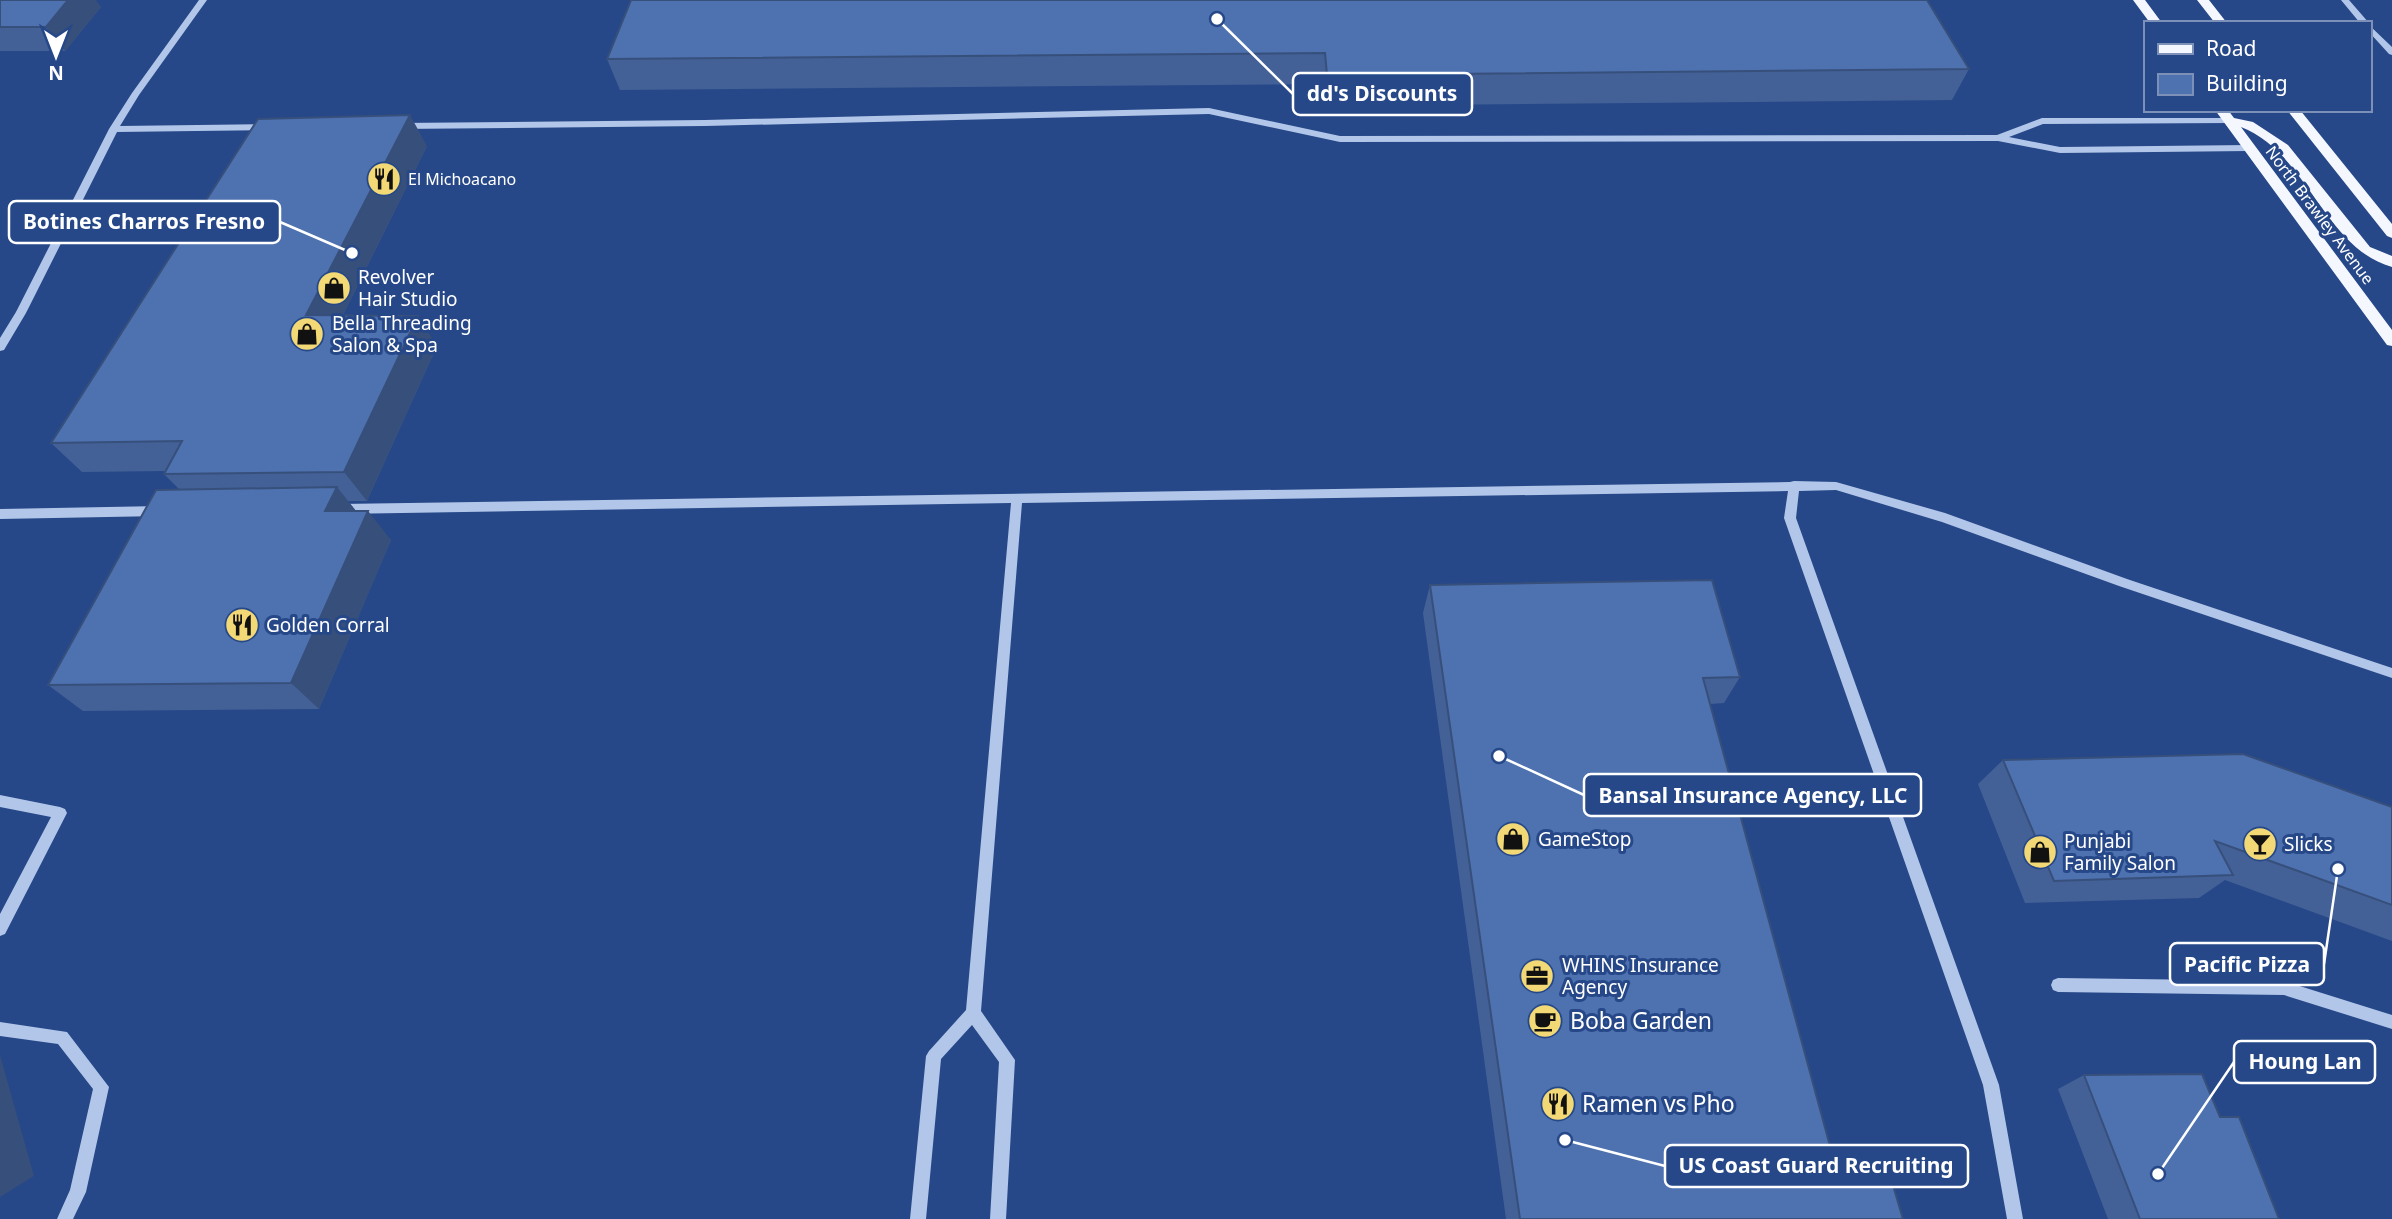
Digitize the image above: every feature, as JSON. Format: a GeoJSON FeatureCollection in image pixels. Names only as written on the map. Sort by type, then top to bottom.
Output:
{"type":"FeatureCollection","features":[{"type":"Feature","properties":{"kind":"main road"},"geometry":{"type":"LineString","coordinates":[[2139,0],[2155,21]]}},
{"type":"Feature","properties":{"kind":"main road"},"geometry":{"type":"LineString","coordinates":[[2203,0],[2219,21]]}},
{"type":"Feature","properties":{"kind":"main road"},"geometry":{"type":"LineString","coordinates":[[2294,112],[2392,233]]}},
{"type":"Feature","properties":{"kind":"main road"},"geometry":{"type":"LineString","coordinates":[[2225,116],[2248,125],[2284,148],[2365,250],[2392,262]]}},
{"type":"Feature","properties":{"kind":"main road","name":"North Brawley Avenue"},"geometry":{"type":"LineString","coordinates":[[2225,116],[2392,341]]}},
{"type":"Feature","properties":{"kind":"street"},"geometry":{"type":"LineString","coordinates":[[0,346],[21,313],[114,130],[135,95],[203,0]]}},
{"type":"Feature","properties":{"kind":"street"},"geometry":{"type":"LineString","coordinates":[[2345,0],[2363,21]]}},
{"type":"Feature","properties":{"kind":"street"},"geometry":{"type":"LineString","coordinates":[[2371,29],[2392,52]]}},
{"type":"Feature","properties":{"kind":"street"},"geometry":{"type":"LineString","coordinates":[[389,126],[705,123],[1209,111],[1340,139],[1998,138],[2060,149],[2249,148]]}},
{"type":"Feature","properties":{"kind":"street"},"geometry":{"type":"LineString","coordinates":[[1998,138],[2042,121],[2225,116]]}},
{"type":"Feature","properties":{"kind":"street"},"geometry":{"type":"LineString","coordinates":[[114,130],[279,127]]}},
{"type":"Feature","properties":{"kind":"street"},"geometry":{"type":"LineString","coordinates":[[1794,485],[1790,518],[1991,1085],[2015,1219]]}},
{"type":"Feature","properties":{"kind":"street"},"geometry":{"type":"LineString","coordinates":[[918,1219],[934,1056],[973,1013],[1017,499]]}},
{"type":"Feature","properties":{"kind":"street"},"geometry":{"type":"LineString","coordinates":[[0,801],[60,813],[0,929]]}},
{"type":"Feature","properties":{"kind":"street"},"geometry":{"type":"LineString","coordinates":[[2058,985],[2284,988],[2392,1022]]}},
{"type":"Feature","properties":{"kind":"street"},"geometry":{"type":"LineString","coordinates":[[973,1013],[1007,1060],[998,1219]]}},
{"type":"Feature","properties":{"kind":"street"},"geometry":{"type":"LineString","coordinates":[[0,1029],[62,1037],[101,1087],[78,1192],[65,1219]]}},
{"type":"Feature","properties":{"kind":"lane"},"geometry":{"type":"LineString","coordinates":[[322,509],[1836,486],[1945,518],[2123,583],[2392,673]]}},
{"type":"Feature","properties":{"kind":"lane"},"geometry":{"type":"LineString","coordinates":[[0,514],[171,511]]}},
{"type":"Feature","properties":{"kind":"building"},"geometry":{"type":"Polygon","coordinates":[[[0,0],[68,0],[46,27],[0,27],[0,0]]]}},
{"type":"Feature","properties":{"kind":"building"},"geometry":{"type":"Polygon","coordinates":[[[631,0],[1927,0],[1969,69],[1327,75],[1325,53],[607,59],[631,0]]]}},
{"type":"Feature","properties":{"kind":"building"},"geometry":{"type":"Polygon","coordinates":[[[410,115],[306,315],[418,316],[344,472],[164,474],[182,441],[51,443],[258,119],[410,115]]]}},
{"type":"Feature","properties":{"kind":"building","name":"Golden Corral"},"geometry":{"type":"Polygon","coordinates":[[[337,487],[325,511],[368,511],[291,683],[48,685],[156,490],[337,487]]]}},
{"type":"Feature","properties":{"kind":"building"},"geometry":{"type":"Polygon","coordinates":[[[1712,580],[1740,677],[1703,678],[1830,1146],[1881,1145],[1903,1219],[1520,1219],[1430,585],[1712,580]]]}},
{"type":"Feature","properties":{"kind":"building"},"geometry":{"type":"Polygon","coordinates":[[[2243,754],[2392,807],[2392,905],[2215,841],[2233,875],[2054,881],[2003,760],[2243,754]]]}},
{"type":"Feature","properties":{"kind":"building"},"geometry":{"type":"Polygon","coordinates":[[[2202,1074],[2220,1117],[2239,1117],[2279,1219],[2140,1219],[2084,1075],[2202,1074]]]}},
{"type":"Feature","properties":{"kind":"place","name":"dd's Discounts"},"geometry":{"type":"Point","coordinates":[1217,19]}},
{"type":"Feature","properties":{"kind":"place","name":"El Michoacano"},"geometry":{"type":"Point","coordinates":[384,179]}},
{"type":"Feature","properties":{"kind":"place","name":"Botines Charros Fresno"},"geometry":{"type":"Point","coordinates":[352,253]}},
{"type":"Feature","properties":{"kind":"place","name":"Revolver Hair Studio"},"geometry":{"type":"Point","coordinates":[334,288]}},
{"type":"Feature","properties":{"kind":"place","name":"Bella Threading Salon & Spa"},"geometry":{"type":"Point","coordinates":[307,334]}},
{"type":"Feature","properties":{"kind":"place","name":"Golden Corral"},"geometry":{"type":"Point","coordinates":[242,625]}},
{"type":"Feature","properties":{"kind":"place","name":"Bansal Insurance Agency, LLC"},"geometry":{"type":"Point","coordinates":[1499,756]}},
{"type":"Feature","properties":{"kind":"place","name":"GameStop"},"geometry":{"type":"Point","coordinates":[1513,839]}},
{"type":"Feature","properties":{"kind":"place","name":"Slicks"},"geometry":{"type":"Point","coordinates":[2260,844]}},
{"type":"Feature","properties":{"kind":"place","name":"Punjabi Family Salon"},"geometry":{"type":"Point","coordinates":[2040,852]}},
{"type":"Feature","properties":{"kind":"place","name":"Pacific Pizza"},"geometry":{"type":"Point","coordinates":[2338,869]}},
{"type":"Feature","properties":{"kind":"place","name":"WHINS Insurance Agency"},"geometry":{"type":"Point","coordinates":[1537,976]}},
{"type":"Feature","properties":{"kind":"place","name":"Boba Garden"},"geometry":{"type":"Point","coordinates":[1545,1021]}},
{"type":"Feature","properties":{"kind":"place","name":"Ramen vs Pho"},"geometry":{"type":"Point","coordinates":[1558,1104]}},
{"type":"Feature","properties":{"kind":"place","name":"US Coast Guard Recruiting"},"geometry":{"type":"Point","coordinates":[1565,1140]}},
{"type":"Feature","properties":{"kind":"place","name":"Houng Lan"},"geometry":{"type":"Point","coordinates":[2158,1174]}}]}
